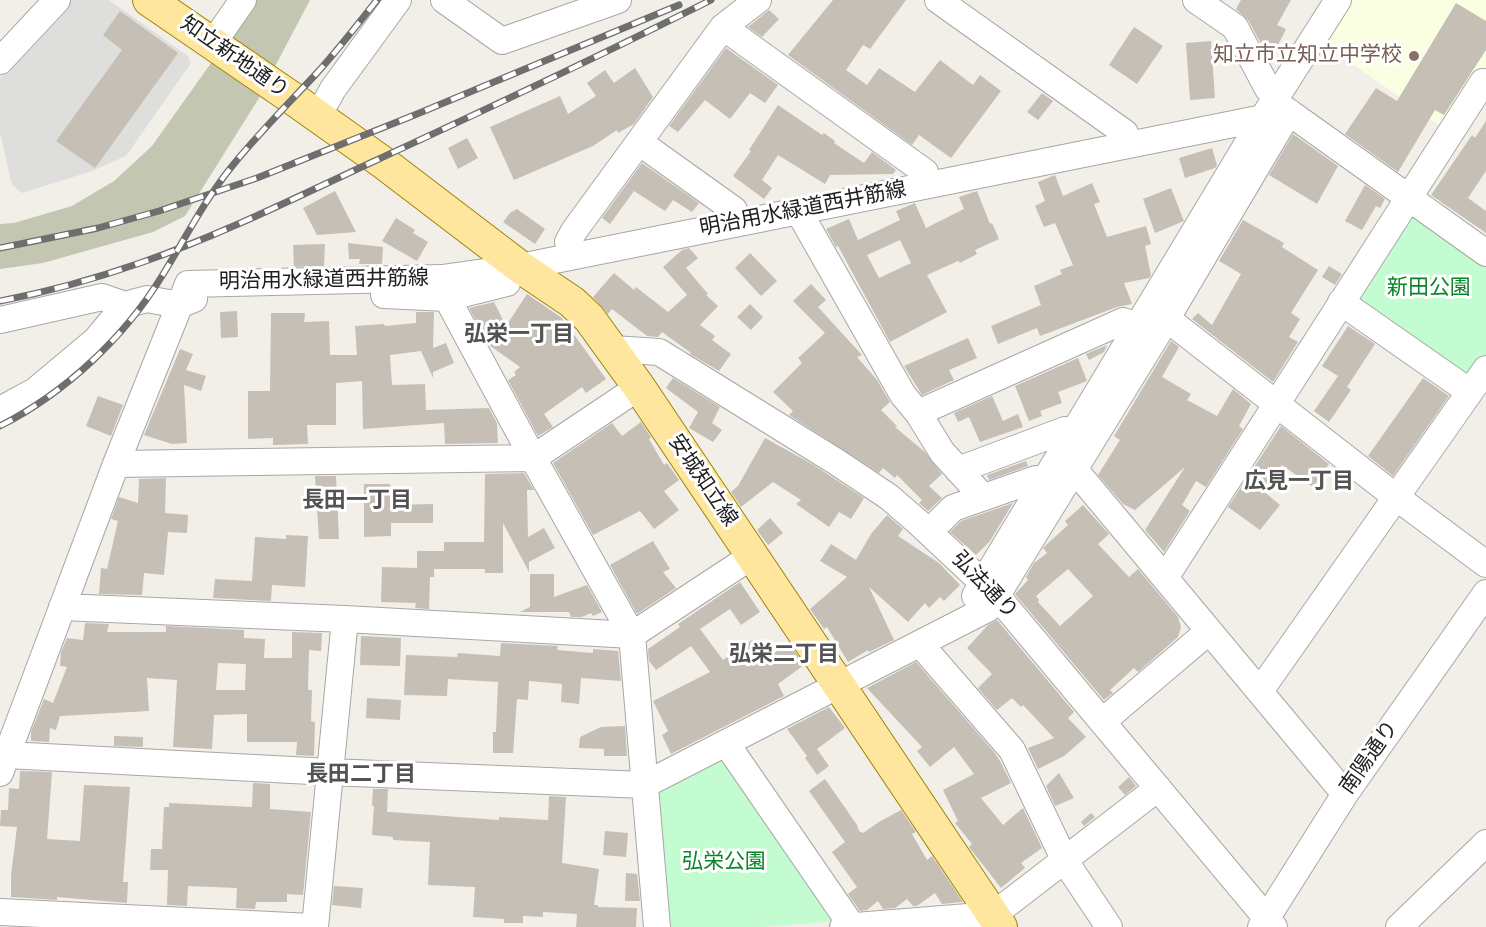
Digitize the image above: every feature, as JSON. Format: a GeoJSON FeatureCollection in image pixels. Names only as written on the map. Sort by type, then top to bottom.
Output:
{"type":"FeatureCollection","features":[{"type":"Feature","properties":{"kind":"main road","name":"知立新地通り"},"geometry":{"type":"LineString","coordinates":[[150,0],[318,116]]}},
{"type":"Feature","properties":{"kind":"main road","name":"安城知立線"},"geometry":{"type":"LineString","coordinates":[[318,116],[572,302],[589,318],[639,387],[997,921]]}},
{"type":"Feature","properties":{"kind":"street"},"geometry":{"type":"LineString","coordinates":[[0,61],[57,0]]}},
{"type":"Feature","properties":{"kind":"street"},"geometry":{"type":"LineString","coordinates":[[213,43],[243,0]]}},
{"type":"Feature","properties":{"kind":"street"},"geometry":{"type":"LineString","coordinates":[[318,116],[333,89],[398,0]]}},
{"type":"Feature","properties":{"kind":"street"},"geometry":{"type":"LineString","coordinates":[[452,2],[502,41],[618,0]]}},
{"type":"Feature","properties":{"kind":"street"},"geometry":{"type":"LineString","coordinates":[[568,242],[723,27],[758,0]]}},
{"type":"Feature","properties":{"kind":"street"},"geometry":{"type":"LineString","coordinates":[[938,0],[1125,133]]}},
{"type":"Feature","properties":{"kind":"street"},"geometry":{"type":"LineString","coordinates":[[1196,0],[1235,27],[1272,103],[1486,253]]}},
{"type":"Feature","properties":{"kind":"street"},"geometry":{"type":"LineString","coordinates":[[179,305],[116,464],[3,764],[330,772],[644,785],[921,645],[989,608],[984,593],[1154,326],[1325,0]]}},
{"type":"Feature","properties":{"kind":"street"},"geometry":{"type":"LineString","coordinates":[[0,320],[102,297],[125,305],[147,299],[179,305],[197,298],[255,296],[383,295],[447,298],[522,267],[568,242],[1272,103],[1338,0]]}},
{"type":"Feature","properties":{"kind":"street"},"geometry":{"type":"LineString","coordinates":[[723,27],[925,172]]}},
{"type":"Feature","properties":{"kind":"street"},"geometry":{"type":"LineString","coordinates":[[1165,578],[1483,82],[1486,84]]}},
{"type":"Feature","properties":{"kind":"street","name":"明治用水緑道西井筋線"},"geometry":{"type":"LineString","coordinates":[[179,305],[188,284],[442,278],[522,267],[1272,103]]}},
{"type":"Feature","properties":{"kind":"street"},"geometry":{"type":"LineString","coordinates":[[639,142],[734,210]]}},
{"type":"Feature","properties":{"kind":"street"},"geometry":{"type":"LineString","coordinates":[[803,219],[897,385],[918,413],[942,452],[983,497]]}},
{"type":"Feature","properties":{"kind":"street"},"geometry":{"type":"LineString","coordinates":[[447,298],[632,636],[657,927]]}},
{"type":"Feature","properties":{"kind":"street"},"geometry":{"type":"LineString","coordinates":[[1341,302],[1470,392]]}},
{"type":"Feature","properties":{"kind":"street"},"geometry":{"type":"LineString","coordinates":[[0,410],[35,391],[96,340],[125,305]]}},
{"type":"Feature","properties":{"kind":"street"},"geometry":{"type":"LineString","coordinates":[[918,413],[1123,321],[1154,326],[1275,404],[1486,564]]}},
{"type":"Feature","properties":{"kind":"street","name":"弘法通り"},"geometry":{"type":"LineString","coordinates":[[613,349],[649,350],[668,357],[880,491],[929,532],[1103,721],[1268,924]]}},
{"type":"Feature","properties":{"kind":"street"},"geometry":{"type":"LineString","coordinates":[[1260,691],[1486,369]]}},
{"type":"Feature","properties":{"kind":"street"},"geometry":{"type":"LineString","coordinates":[[116,464],[533,458],[639,387]]}},
{"type":"Feature","properties":{"kind":"street"},"geometry":{"type":"LineString","coordinates":[[958,470],[1065,430],[1081,440]]}},
{"type":"Feature","properties":{"kind":"street"},"geometry":{"type":"LineString","coordinates":[[1052,488],[1075,470],[1081,440]]}},
{"type":"Feature","properties":{"kind":"street"},"geometry":{"type":"LineString","coordinates":[[1075,470],[1345,794]]}},
{"type":"Feature","properties":{"kind":"street"},"geometry":{"type":"LineString","coordinates":[[929,532],[953,508],[983,497],[1036,479],[1052,488]]}},
{"type":"Feature","properties":{"kind":"street"},"geometry":{"type":"LineString","coordinates":[[62,607],[632,636],[752,556]]}},
{"type":"Feature","properties":{"kind":"street","name":"南陽通り"},"geometry":{"type":"LineString","coordinates":[[1268,924],[1345,794],[1486,593]]}},
{"type":"Feature","properties":{"kind":"street"},"geometry":{"type":"LineString","coordinates":[[0,912],[314,927],[345,620]]}},
{"type":"Feature","properties":{"kind":"street"},"geometry":{"type":"LineString","coordinates":[[1103,721],[1208,632]]}},
{"type":"Feature","properties":{"kind":"street"},"geometry":{"type":"LineString","coordinates":[[921,645],[1011,750],[1065,861],[1109,927]]}},
{"type":"Feature","properties":{"kind":"street"},"geometry":{"type":"LineString","coordinates":[[726,743],[852,926]]}},
{"type":"Feature","properties":{"kind":"street"},"geometry":{"type":"LineString","coordinates":[[843,927],[997,921],[1065,861],[1158,788]]}},
{"type":"Feature","properties":{"kind":"street"},"geometry":{"type":"LineString","coordinates":[[1399,927],[1486,843]]}},
{"type":"Feature","properties":{"kind":"shaded area"},"geometry":{"type":"Polygon","coordinates":[[[72,0],[109,0],[188,56],[191,63],[126,156],[92,171],[22,193],[12,185],[0,133],[0,77],[72,0]]]}},
{"type":"Feature","properties":{"kind":"shaded area"},"geometry":{"type":"Polygon","coordinates":[[[254,0],[310,0],[271,74],[227,39],[254,0]]]}},
{"type":"Feature","properties":{"kind":"shaded area","name":"知立市立知立中学校"},"geometry":{"type":"Polygon","coordinates":[[[1347,0],[1486,0],[1486,75],[1443,128],[1322,42],[1347,0]]]}},
{"type":"Feature","properties":{"kind":"shaded area"},"geometry":{"type":"Polygon","coordinates":[[[216,56],[264,90],[185,216],[153,232],[43,263],[0,269],[0,224],[14,223],[72,206],[114,181],[152,146],[216,56]]]}},
{"type":"Feature","properties":{"kind":"green space","name":"新田公園"},"geometry":{"type":"Polygon","coordinates":[[[1414,211],[1486,262],[1486,356],[1470,378],[1355,304],[1414,211]]]}},
{"type":"Feature","properties":{"kind":"green space","name":"弘栄公園"},"geometry":{"type":"Polygon","coordinates":[[[725,755],[834,921],[762,927],[665,927],[657,791],[725,755]]]}},
{"type":"Feature","properties":{"kind":"building"},"geometry":{"type":"Polygon","coordinates":[[[833,0],[906,0],[870,49],[863,45],[846,70],[867,85],[879,68],[915,92],[940,60],[973,85],[980,75],[1001,91],[951,158],[919,135],[912,145],[788,55],[833,0]]]}},
{"type":"Feature","properties":{"kind":"building"},"geometry":{"type":"Polygon","coordinates":[[[1241,0],[1291,0],[1277,25],[1286,29],[1274,53],[1263,47],[1248,20],[1236,9],[1241,0]]]}},
{"type":"Feature","properties":{"kind":"building"},"geometry":{"type":"Polygon","coordinates":[[[1456,3],[1486,21],[1486,50],[1444,115],[1435,110],[1398,172],[1345,134],[1376,88],[1397,101],[1456,3]]]}},
{"type":"Feature","properties":{"kind":"building"},"geometry":{"type":"Polygon","coordinates":[[[769,10],[779,19],[762,37],[748,27],[769,10]]]}},
{"type":"Feature","properties":{"kind":"building"},"geometry":{"type":"Polygon","coordinates":[[[120,11],[178,53],[95,168],[56,141],[122,50],[103,35],[120,11]]]}},
{"type":"Feature","properties":{"kind":"building"},"geometry":{"type":"Polygon","coordinates":[[[1134,27],[1163,46],[1137,84],[1109,65],[1134,27]]]}},
{"type":"Feature","properties":{"kind":"building"},"geometry":{"type":"Polygon","coordinates":[[[1211,41],[1215,98],[1190,100],[1186,43],[1211,41]]]}},
{"type":"Feature","properties":{"kind":"building"},"geometry":{"type":"Polygon","coordinates":[[[726,48],[778,85],[765,103],[750,93],[730,119],[705,100],[678,132],[669,126],[726,48]]]}},
{"type":"Feature","properties":{"kind":"building"},"geometry":{"type":"Polygon","coordinates":[[[635,68],[653,97],[634,124],[618,133],[617,130],[593,146],[514,180],[490,127],[560,96],[568,114],[596,96],[587,83],[605,70],[614,83],[635,68]]]}},
{"type":"Feature","properties":{"kind":"building"},"geometry":{"type":"Polygon","coordinates":[[[1042,93],[1053,101],[1038,120],[1027,112],[1042,93]]]}},
{"type":"Feature","properties":{"kind":"building"},"geometry":{"type":"Polygon","coordinates":[[[778,105],[822,135],[824,133],[835,141],[834,143],[864,163],[872,152],[896,170],[893,174],[830,175],[825,184],[778,155],[762,180],[772,188],[764,199],[733,176],[751,151],[749,150],[778,105]]]}},
{"type":"Feature","properties":{"kind":"building"},"geometry":{"type":"Polygon","coordinates":[[[1486,121],[1486,171],[1468,198],[1486,211],[1486,233],[1431,195],[1472,135],[1475,138],[1486,121]]]}},
{"type":"Feature","properties":{"kind":"building"},"geometry":{"type":"Polygon","coordinates":[[[1293,134],[1338,166],[1317,204],[1269,175],[1293,134]]]}},
{"type":"Feature","properties":{"kind":"building"},"geometry":{"type":"Polygon","coordinates":[[[467,138],[478,158],[458,169],[448,148],[467,138]]]}},
{"type":"Feature","properties":{"kind":"building"},"geometry":{"type":"Polygon","coordinates":[[[1212,148],[1217,165],[1215,168],[1185,178],[1179,158],[1212,148]]]}},
{"type":"Feature","properties":{"kind":"building"},"geometry":{"type":"Polygon","coordinates":[[[642,163],[699,203],[692,212],[673,200],[665,211],[634,191],[610,224],[602,218],[642,163]]]}},
{"type":"Feature","properties":{"kind":"building"},"geometry":{"type":"Polygon","coordinates":[[[1055,175],[1063,196],[1092,183],[1100,202],[1094,204],[1107,237],[1146,226],[1151,244],[1145,246],[1151,275],[1149,278],[1124,283],[1132,304],[1117,307],[1040,336],[1037,328],[998,344],[991,326],[1041,305],[1034,286],[1062,274],[1060,270],[1073,265],[1055,223],[1044,227],[1035,206],[1045,201],[1038,182],[1055,175]]]}},
{"type":"Feature","properties":{"kind":"building"},"geometry":{"type":"Polygon","coordinates":[[[1365,185],[1385,199],[1380,208],[1376,206],[1362,230],[1345,221],[1365,185]]]}},
{"type":"Feature","properties":{"kind":"building"},"geometry":{"type":"Polygon","coordinates":[[[1171,188],[1184,221],[1155,233],[1143,199],[1171,188]]]}},
{"type":"Feature","properties":{"kind":"building"},"geometry":{"type":"Polygon","coordinates":[[[335,191],[356,232],[317,235],[303,208],[335,191]]]}},
{"type":"Feature","properties":{"kind":"building"},"geometry":{"type":"Polygon","coordinates":[[[977,191],[990,224],[992,223],[999,239],[975,250],[977,254],[960,263],[958,261],[927,275],[947,312],[890,342],[838,246],[836,247],[826,229],[849,219],[858,240],[900,220],[896,211],[915,203],[926,228],[964,209],[959,197],[977,191]],[[900,240],[867,255],[879,278],[911,263],[900,240]]]}},
{"type":"Feature","properties":{"kind":"building"},"geometry":{"type":"Polygon","coordinates":[[[517,209],[545,229],[535,244],[503,222],[510,213],[517,209]]]}},
{"type":"Feature","properties":{"kind":"building"},"geometry":{"type":"Polygon","coordinates":[[[396,218],[428,242],[417,261],[382,241],[396,218]]]}},
{"type":"Feature","properties":{"kind":"building"},"geometry":{"type":"Polygon","coordinates":[[[1243,220],[1284,243],[1282,247],[1318,270],[1291,313],[1300,319],[1289,337],[1298,342],[1273,382],[1192,319],[1198,313],[1212,325],[1241,274],[1219,261],[1243,220]]]}},
{"type":"Feature","properties":{"kind":"building"},"geometry":{"type":"Polygon","coordinates":[[[348,243],[383,247],[382,264],[359,264],[360,259],[349,259],[348,243]]]}},
{"type":"Feature","properties":{"kind":"building"},"geometry":{"type":"Polygon","coordinates":[[[325,244],[324,266],[294,267],[293,245],[325,244]]]}},
{"type":"Feature","properties":{"kind":"building"},"geometry":{"type":"Polygon","coordinates":[[[689,248],[698,258],[686,268],[708,294],[706,295],[718,306],[700,325],[715,336],[712,340],[731,354],[719,371],[690,354],[662,332],[658,337],[647,336],[612,309],[608,314],[593,297],[614,273],[634,290],[636,287],[668,312],[687,295],[663,267],[682,250],[689,248]]]}},
{"type":"Feature","properties":{"kind":"building"},"geometry":{"type":"Polygon","coordinates":[[[750,253],[777,281],[761,296],[735,268],[750,253]]]}},
{"type":"Feature","properties":{"kind":"building"},"geometry":{"type":"Polygon","coordinates":[[[1329,266],[1342,274],[1335,285],[1322,277],[1329,266]]]}},
{"type":"Feature","properties":{"kind":"building"},"geometry":{"type":"Polygon","coordinates":[[[811,284],[826,300],[818,307],[862,355],[857,357],[877,380],[890,402],[881,410],[897,426],[895,427],[925,452],[942,474],[929,486],[942,498],[928,511],[919,503],[922,500],[897,475],[895,478],[883,468],[879,473],[789,415],[793,411],[773,392],[802,363],[798,358],[825,333],[793,301],[811,284]]]}},
{"type":"Feature","properties":{"kind":"building"},"geometry":{"type":"Polygon","coordinates":[[[527,294],[562,318],[606,379],[586,393],[582,387],[544,414],[553,427],[538,436],[508,380],[516,375],[514,372],[520,367],[489,345],[469,308],[494,302],[506,326],[527,294]]]}},
{"type":"Feature","properties":{"kind":"building"},"geometry":{"type":"Polygon","coordinates":[[[750,304],[763,317],[751,330],[737,317],[750,304]]]}},
{"type":"Feature","properties":{"kind":"building"},"geometry":{"type":"Polygon","coordinates":[[[237,311],[238,337],[221,338],[220,312],[237,311]]]}},
{"type":"Feature","properties":{"kind":"building"},"geometry":{"type":"Polygon","coordinates":[[[416,312],[434,312],[433,348],[446,343],[454,363],[433,372],[433,378],[421,351],[390,355],[392,385],[425,384],[426,410],[489,408],[497,423],[498,443],[445,444],[444,423],[363,429],[362,381],[336,383],[336,425],[307,425],[308,444],[273,445],[273,438],[248,439],[248,391],[270,391],[271,313],[305,313],[304,322],[329,321],[330,355],[357,355],[355,326],[416,323],[416,312]]]}},
{"type":"Feature","properties":{"kind":"building"},"geometry":{"type":"Polygon","coordinates":[[[1348,326],[1375,344],[1347,387],[1351,390],[1329,422],[1314,411],[1338,376],[1322,366],[1348,326]]]}},
{"type":"Feature","properties":{"kind":"building"},"geometry":{"type":"Polygon","coordinates":[[[968,338],[977,358],[949,370],[954,380],[922,395],[904,366],[968,338]]]}},
{"type":"Feature","properties":{"kind":"building"},"geometry":{"type":"Polygon","coordinates":[[[1171,341],[1179,347],[1162,377],[1191,394],[1187,400],[1217,416],[1233,389],[1251,404],[1239,426],[1243,429],[1206,487],[1196,481],[1182,505],[1190,511],[1164,552],[1145,530],[1185,467],[1135,510],[1123,504],[1098,475],[1120,440],[1114,436],[1171,341]]]}},
{"type":"Feature","properties":{"kind":"building"},"geometry":{"type":"Polygon","coordinates":[[[1107,345],[1104,352],[1089,360],[1086,354],[1107,345]]]}},
{"type":"Feature","properties":{"kind":"building"},"geometry":{"type":"Polygon","coordinates":[[[180,349],[193,354],[186,370],[206,376],[201,391],[184,385],[187,443],[172,444],[144,435],[180,349]]]}},
{"type":"Feature","properties":{"kind":"building"},"geometry":{"type":"Polygon","coordinates":[[[1078,358],[1087,381],[1058,392],[1062,403],[1040,411],[1042,416],[1029,421],[1015,386],[1078,358]]]}},
{"type":"Feature","properties":{"kind":"building"},"geometry":{"type":"Polygon","coordinates":[[[673,378],[720,407],[712,423],[722,430],[713,442],[689,428],[698,412],[666,388],[673,378]]]}},
{"type":"Feature","properties":{"kind":"building"},"geometry":{"type":"Polygon","coordinates":[[[1423,378],[1449,396],[1393,476],[1368,456],[1423,378]]]}},
{"type":"Feature","properties":{"kind":"building"},"geometry":{"type":"Polygon","coordinates":[[[98,396],[123,405],[111,436],[86,426],[98,396]]]}},
{"type":"Feature","properties":{"kind":"building"},"geometry":{"type":"Polygon","coordinates":[[[992,396],[1003,421],[1018,414],[1023,427],[980,442],[969,417],[958,422],[954,413],[992,396]]]}},
{"type":"Feature","properties":{"kind":"building"},"geometry":{"type":"Polygon","coordinates":[[[641,422],[664,465],[667,463],[679,480],[664,491],[679,510],[654,529],[640,511],[593,535],[553,463],[612,423],[622,436],[641,422]]]}},
{"type":"Feature","properties":{"kind":"building"},"geometry":{"type":"Polygon","coordinates":[[[1281,426],[1329,464],[1313,487],[1282,465],[1262,490],[1280,505],[1260,530],[1228,507],[1281,426]]]}},
{"type":"Feature","properties":{"kind":"building"},"geometry":{"type":"Polygon","coordinates":[[[765,438],[812,464],[864,498],[851,519],[839,512],[829,527],[796,504],[801,500],[773,482],[741,507],[731,492],[738,486],[765,438]]]}},
{"type":"Feature","properties":{"kind":"building"},"geometry":{"type":"Polygon","coordinates":[[[1026,461],[1028,466],[989,480],[987,475],[1026,461]]]}},
{"type":"Feature","properties":{"kind":"building"},"geometry":{"type":"Polygon","coordinates":[[[524,473],[534,490],[527,490],[528,537],[544,528],[555,548],[529,562],[529,572],[503,523],[503,573],[485,573],[485,569],[434,569],[434,577],[430,577],[429,609],[415,608],[416,603],[381,602],[382,567],[417,568],[417,551],[444,551],[444,542],[484,542],[485,474],[524,473]]]}},
{"type":"Feature","properties":{"kind":"building"},"geometry":{"type":"Polygon","coordinates":[[[315,476],[336,476],[339,539],[319,539],[315,476]]]}},
{"type":"Feature","properties":{"kind":"building"},"geometry":{"type":"Polygon","coordinates":[[[166,478],[165,513],[188,515],[187,533],[168,532],[164,575],[144,573],[142,595],[99,594],[101,568],[107,569],[118,521],[111,519],[119,497],[138,503],[139,479],[166,478]]]}},
{"type":"Feature","properties":{"kind":"building"},"geometry":{"type":"Polygon","coordinates":[[[364,484],[390,484],[391,505],[433,504],[433,523],[391,523],[391,536],[364,537],[364,484]]]}},
{"type":"Feature","properties":{"kind":"building"},"geometry":{"type":"Polygon","coordinates":[[[1013,503],[990,541],[976,555],[950,532],[961,521],[1013,503]]]}},
{"type":"Feature","properties":{"kind":"building"},"geometry":{"type":"Polygon","coordinates":[[[1083,505],[1109,534],[1098,544],[1129,577],[1138,569],[1178,617],[1181,627],[1178,637],[1138,672],[1134,668],[1110,690],[1113,693],[1104,700],[1015,594],[1028,580],[1026,577],[1034,563],[1047,553],[1043,548],[1068,525],[1065,521],[1083,505]],[[1068,569],[1036,596],[1038,602],[1060,626],[1093,596],[1068,569]]]}},
{"type":"Feature","properties":{"kind":"building"},"geometry":{"type":"Polygon","coordinates":[[[887,515],[903,529],[898,536],[939,563],[960,585],[944,601],[940,597],[929,608],[925,603],[908,622],[869,587],[894,640],[869,652],[868,650],[848,662],[827,627],[824,629],[810,609],[847,577],[820,561],[831,544],[856,560],[871,534],[887,515]]]}},
{"type":"Feature","properties":{"kind":"building"},"geometry":{"type":"Polygon","coordinates":[[[770,518],[783,533],[768,545],[757,530],[770,518]]]}},
{"type":"Feature","properties":{"kind":"building"},"geometry":{"type":"Polygon","coordinates":[[[286,535],[308,536],[305,587],[272,585],[271,601],[213,598],[215,579],[252,581],[255,537],[286,539],[286,535]]]}},
{"type":"Feature","properties":{"kind":"building"},"geometry":{"type":"Polygon","coordinates":[[[653,541],[670,569],[663,572],[676,588],[637,614],[610,565],[653,541]]]}},
{"type":"Feature","properties":{"kind":"building"},"geometry":{"type":"Polygon","coordinates":[[[530,574],[554,574],[554,597],[587,585],[602,612],[593,616],[591,613],[582,617],[571,617],[569,612],[520,612],[530,607],[530,574]]]}},
{"type":"Feature","properties":{"kind":"building"},"geometry":{"type":"Polygon","coordinates":[[[740,582],[760,612],[741,625],[730,609],[700,629],[723,660],[752,640],[765,660],[789,642],[804,665],[778,684],[784,696],[671,754],[662,735],[668,731],[653,701],[710,672],[691,646],[656,670],[649,661],[648,649],[680,627],[678,624],[740,582]]]}},
{"type":"Feature","properties":{"kind":"building"},"geometry":{"type":"Polygon","coordinates":[[[997,620],[1074,712],[1068,718],[1086,737],[1064,756],[1038,769],[1028,748],[1054,738],[1023,705],[1021,707],[1012,698],[997,710],[978,688],[992,674],[967,648],[988,625],[997,620]]]}},
{"type":"Feature","properties":{"kind":"building"},"geometry":{"type":"Polygon","coordinates":[[[85,623],[109,624],[107,632],[166,632],[166,626],[244,630],[244,638],[265,639],[264,658],[292,658],[292,632],[322,633],[321,651],[309,650],[308,690],[312,690],[311,721],[315,722],[314,756],[296,755],[297,742],[247,742],[247,714],[214,715],[212,749],[173,747],[177,680],[147,678],[149,711],[60,716],[56,730],[50,728],[49,742],[31,741],[31,732],[44,699],[53,703],[67,667],[60,666],[61,652],[67,638],[83,640],[85,623]],[[218,663],[216,690],[245,690],[246,664],[218,663]]]}},
{"type":"Feature","properties":{"kind":"building"},"geometry":{"type":"Polygon","coordinates":[[[361,636],[401,638],[400,666],[360,665],[361,636]]]}},
{"type":"Feature","properties":{"kind":"building"},"geometry":{"type":"Polygon","coordinates":[[[501,643],[558,646],[557,650],[593,653],[593,649],[618,651],[621,681],[581,678],[579,704],[561,702],[562,684],[529,681],[528,700],[517,699],[513,753],[493,753],[498,682],[448,679],[447,696],[404,695],[406,655],[457,657],[458,653],[500,656],[501,643]]]}},
{"type":"Feature","properties":{"kind":"building"},"geometry":{"type":"Polygon","coordinates":[[[916,662],[994,752],[1011,783],[981,798],[1003,825],[1023,808],[1042,848],[1021,863],[1025,868],[1001,888],[969,847],[972,844],[955,823],[958,821],[943,790],[974,774],[954,747],[930,767],[917,751],[922,747],[867,688],[916,662]]]}},
{"type":"Feature","properties":{"kind":"building"},"geometry":{"type":"Polygon","coordinates":[[[367,698],[401,700],[400,720],[366,718],[367,698]]]}},
{"type":"Feature","properties":{"kind":"building"},"geometry":{"type":"Polygon","coordinates":[[[829,707],[845,728],[817,749],[829,766],[817,775],[805,758],[807,756],[787,729],[829,707]]]}},
{"type":"Feature","properties":{"kind":"building"},"geometry":{"type":"Polygon","coordinates":[[[625,726],[627,756],[604,756],[604,749],[579,748],[580,737],[601,727],[625,726]]]}},
{"type":"Feature","properties":{"kind":"building"},"geometry":{"type":"Polygon","coordinates":[[[114,736],[143,737],[143,747],[114,746],[114,736]]]}},
{"type":"Feature","properties":{"kind":"building"},"geometry":{"type":"Polygon","coordinates":[[[20,771],[52,772],[47,839],[80,841],[84,785],[130,787],[123,882],[128,882],[127,903],[57,897],[57,900],[11,897],[11,875],[17,827],[0,826],[1,810],[8,810],[9,788],[19,789],[20,771]]]}},
{"type":"Feature","properties":{"kind":"building"},"geometry":{"type":"Polygon","coordinates":[[[1059,773],[1074,798],[1055,806],[1046,786],[1059,773]]]}},
{"type":"Feature","properties":{"kind":"building"},"geometry":{"type":"Polygon","coordinates":[[[1129,777],[1136,786],[1125,795],[1118,787],[1129,777]]]}},
{"type":"Feature","properties":{"kind":"building"},"geometry":{"type":"Polygon","coordinates":[[[825,779],[859,831],[863,833],[901,810],[916,832],[912,834],[927,860],[932,856],[963,902],[942,904],[935,893],[917,906],[913,906],[907,899],[895,908],[883,909],[878,901],[867,910],[860,911],[848,894],[857,887],[832,852],[845,842],[809,791],[825,779]]]}},
{"type":"Feature","properties":{"kind":"building"},"geometry":{"type":"Polygon","coordinates":[[[253,783],[270,784],[270,809],[311,812],[303,895],[287,894],[287,902],[256,902],[255,909],[236,908],[237,888],[188,886],[187,906],[167,905],[168,870],[150,870],[151,849],[162,849],[164,807],[169,807],[169,803],[252,807],[253,783]]]}},
{"type":"Feature","properties":{"kind":"building"},"geometry":{"type":"Polygon","coordinates":[[[373,789],[388,789],[387,812],[499,820],[499,817],[548,820],[549,796],[566,797],[562,863],[599,869],[594,905],[637,908],[636,927],[576,927],[577,914],[543,912],[543,917],[523,916],[523,923],[504,923],[504,919],[473,917],[475,887],[428,885],[430,842],[393,840],[393,837],[372,835],[373,789]]]}},
{"type":"Feature","properties":{"kind":"building"},"geometry":{"type":"Polygon","coordinates":[[[1091,813],[1095,817],[1084,826],[1081,822],[1091,813]]]}},
{"type":"Feature","properties":{"kind":"building"},"geometry":{"type":"Polygon","coordinates":[[[605,831],[628,833],[626,857],[603,855],[605,831]]]}},
{"type":"Feature","properties":{"kind":"building"},"geometry":{"type":"Polygon","coordinates":[[[626,873],[637,874],[640,901],[625,901],[626,873]]]}},
{"type":"Feature","properties":{"kind":"building"},"geometry":{"type":"Polygon","coordinates":[[[334,886],[363,888],[361,908],[332,905],[334,886]]]}},
{"type":"Feature","properties":{"kind":"railway"},"geometry":{"type":"LineString","coordinates":[[0,426],[24,413],[70,380],[91,362],[130,321],[162,276],[204,205],[233,165],[324,65],[377,0]]}},
{"type":"Feature","properties":{"kind":"railway"},"geometry":{"type":"LineString","coordinates":[[0,301],[53,289],[140,263],[227,229],[497,104],[711,0]]}},
{"type":"Feature","properties":{"kind":"railway"},"geometry":{"type":"LineString","coordinates":[[0,248],[98,228],[159,211],[257,178],[679,5]]}},
{"type":"Feature","properties":{"kind":"place","name":"知立市立知立中学校"},"geometry":{"type":"Point","coordinates":[1414,56]}},
{"type":"Feature","properties":{"kind":"district","name":"弘栄一丁目"},"geometry":{"type":"Point","coordinates":[519,336]}},
{"type":"Feature","properties":{"kind":"district","name":"広見一丁目"},"geometry":{"type":"Point","coordinates":[1299,483]}},
{"type":"Feature","properties":{"kind":"district","name":"長田一丁目"},"geometry":{"type":"Point","coordinates":[357,502]}},
{"type":"Feature","properties":{"kind":"district","name":"弘栄二丁目"},"geometry":{"type":"Point","coordinates":[784,656]}},
{"type":"Feature","properties":{"kind":"district","name":"長田二丁目"},"geometry":{"type":"Point","coordinates":[361,776]}}]}
